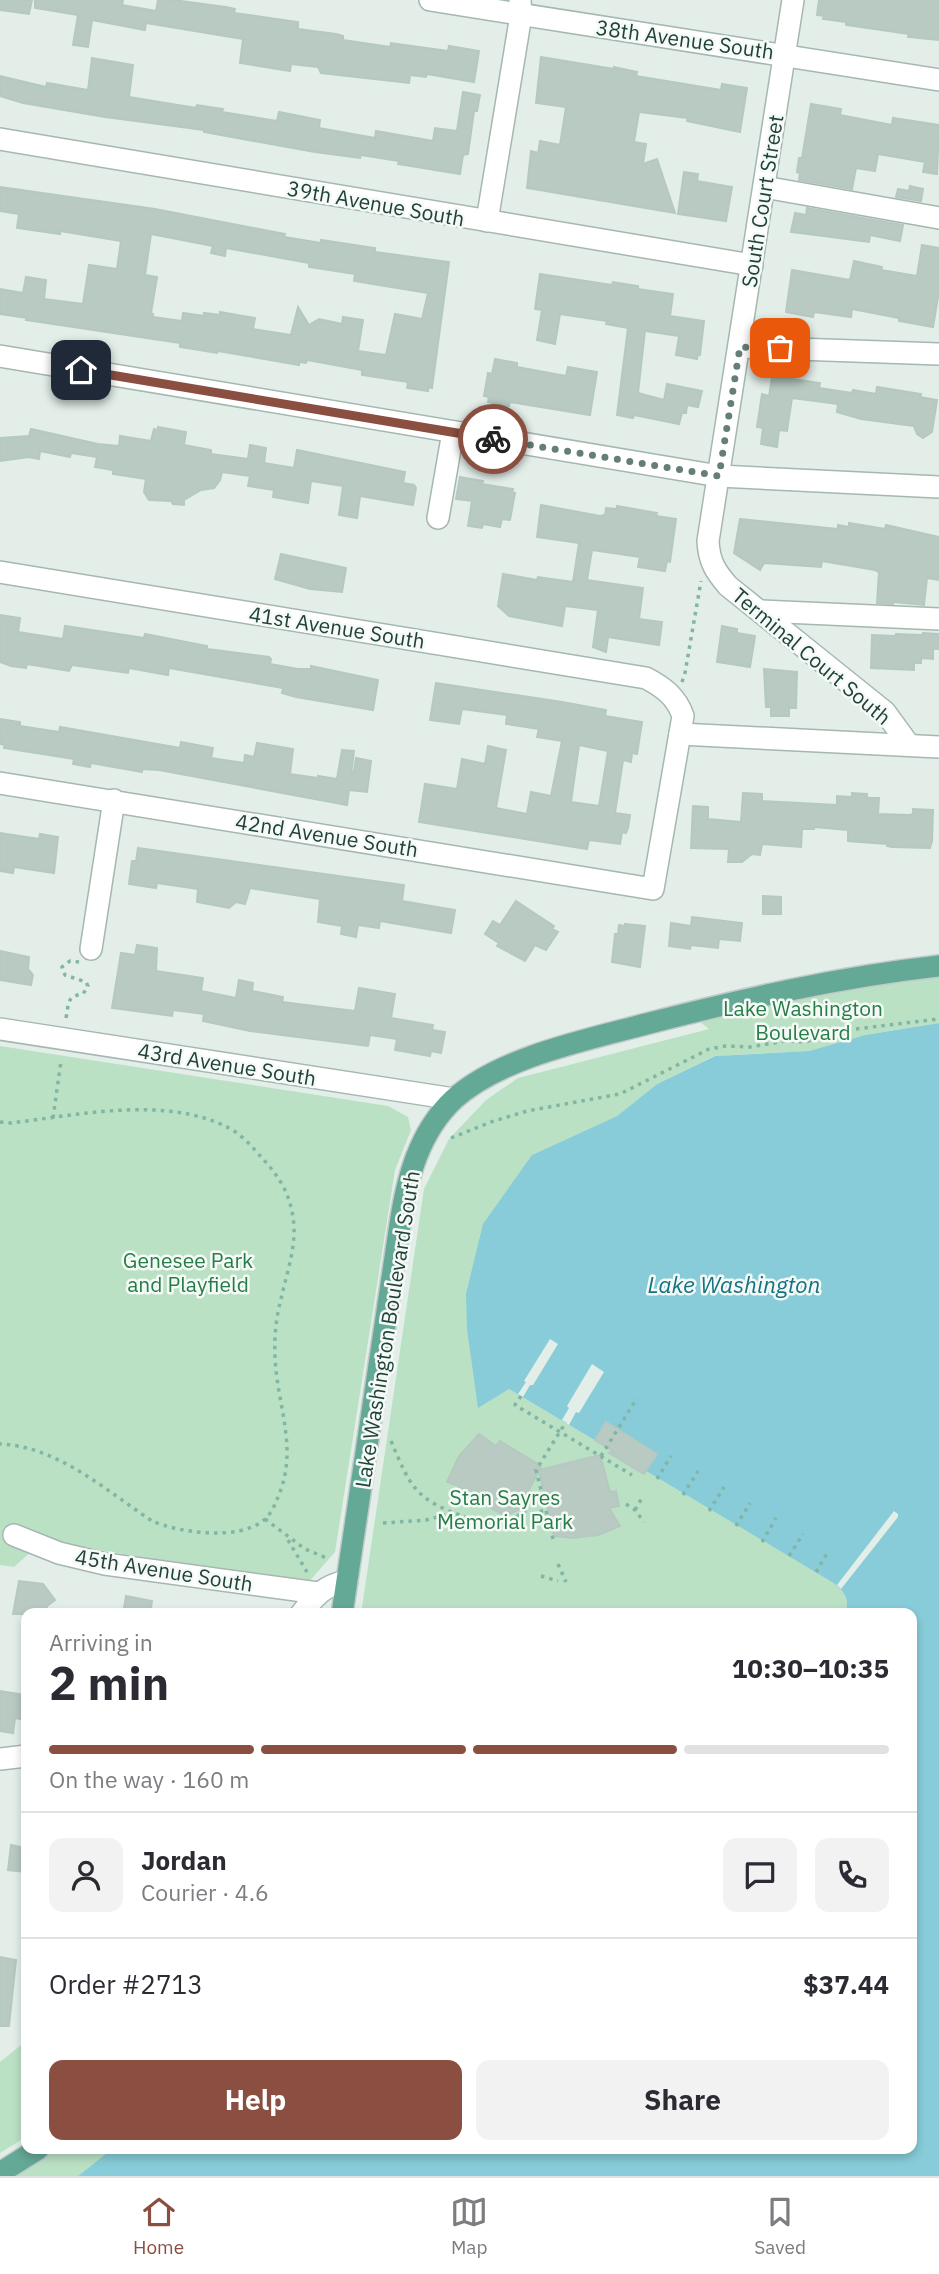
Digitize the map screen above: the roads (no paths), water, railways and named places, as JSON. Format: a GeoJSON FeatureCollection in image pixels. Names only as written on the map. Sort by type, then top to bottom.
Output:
{"type":"FeatureCollection","features":[{"type":"Feature","properties":{"kind":"main road","name":"Lake Washington Boulevard South"},"geometry":{"type":"LineString","coordinates":[[343,1608],[410,1172],[424,1139],[454,1100],[493,1074],[573,1043],[750,998],[821,983],[939,966]]}},
{"type":"Feature","properties":{"kind":"main road"},"geometry":{"type":"LineString","coordinates":[[0,2174],[30,2154]]}},
{"type":"Feature","properties":{"kind":"street","name":"38th Avenue South"},"geometry":{"type":"LineString","coordinates":[[430,0],[521,8],[939,80]]}},
{"type":"Feature","properties":{"kind":"street","name":"South Court Street"},"geometry":{"type":"LineString","coordinates":[[707,575],[708,541],[793,0]]}},
{"type":"Feature","properties":{"kind":"street"},"geometry":{"type":"LineString","coordinates":[[487,221],[521,8]]}},
{"type":"Feature","properties":{"kind":"street","name":"39th Avenue South"},"geometry":{"type":"LineString","coordinates":[[0,139],[752,265]]}},
{"type":"Feature","properties":{"kind":"street"},"geometry":{"type":"LineString","coordinates":[[764,187],[939,218]]}},
{"type":"Feature","properties":{"kind":"street"},"geometry":{"type":"LineString","coordinates":[[740,347],[939,354]]}},
{"type":"Feature","properties":{"kind":"street"},"geometry":{"type":"LineString","coordinates":[[0,356],[719,476],[939,487]]}},
{"type":"Feature","properties":{"kind":"street"},"geometry":{"type":"LineString","coordinates":[[439,518],[453,432]]}},
{"type":"Feature","properties":{"kind":"street","name":"41st Avenue South"},"geometry":{"type":"LineString","coordinates":[[0,572],[646,678],[678,704],[682,716],[680,734]]}},
{"type":"Feature","properties":{"kind":"street","name":"Terminal Court South"},"geometry":{"type":"LineString","coordinates":[[707,575],[728,586],[761,611],[885,712],[909,745]]}},
{"type":"Feature","properties":{"kind":"street"},"geometry":{"type":"LineString","coordinates":[[761,611],[939,619]]}},
{"type":"Feature","properties":{"kind":"street"},"geometry":{"type":"LineString","coordinates":[[680,734],[939,747]]}},
{"type":"Feature","properties":{"kind":"street","name":"42nd Avenue South"},"geometry":{"type":"LineString","coordinates":[[0,783],[653,888],[680,734]]}},
{"type":"Feature","properties":{"kind":"street"},"geometry":{"type":"LineString","coordinates":[[88,955],[114,800]]}},
{"type":"Feature","properties":{"kind":"street","name":"43rd Avenue South"},"geometry":{"type":"LineString","coordinates":[[0,1028],[454,1100]]}},
{"type":"Feature","properties":{"kind":"street","name":"45th Avenue South"},"geometry":{"type":"LineString","coordinates":[[14,1535],[59,1553],[106,1564],[314,1585]]}},
{"type":"Feature","properties":{"kind":"street"},"geometry":{"type":"LineString","coordinates":[[304,1608],[314,1585],[347,1581]]}},
{"type":"Feature","properties":{"kind":"street"},"geometry":{"type":"LineString","coordinates":[[0,1759],[21,1757]]}},
{"type":"Feature","properties":{"kind":"water","name":"Lake Washington"},"geometry":{"type":"Polygon","coordinates":[[[939,1023],[939,2176],[78,2176],[106,2154],[917,2154],[917,1608],[846,1608],[846,1597],[835,1584],[509,1389],[478,1408],[467,1329],[466,1294],[483,1224],[532,1155],[617,1116],[657,1084],[715,1056],[809,1051],[865,1035],[939,1023]]]}},
{"type":"Feature","properties":{"kind":"park label","name":"Lake Washington Boulevard"},"geometry":{"type":"Point","coordinates":[803,1020]}},
{"type":"Feature","properties":{"kind":"park label","name":"Genesee Park and Playfield"},"geometry":{"type":"Point","coordinates":[188,1272]}},
{"type":"Feature","properties":{"kind":"park label","name":"Stan Sayres Memorial Park"},"geometry":{"type":"Point","coordinates":[505,1509]}}]}
